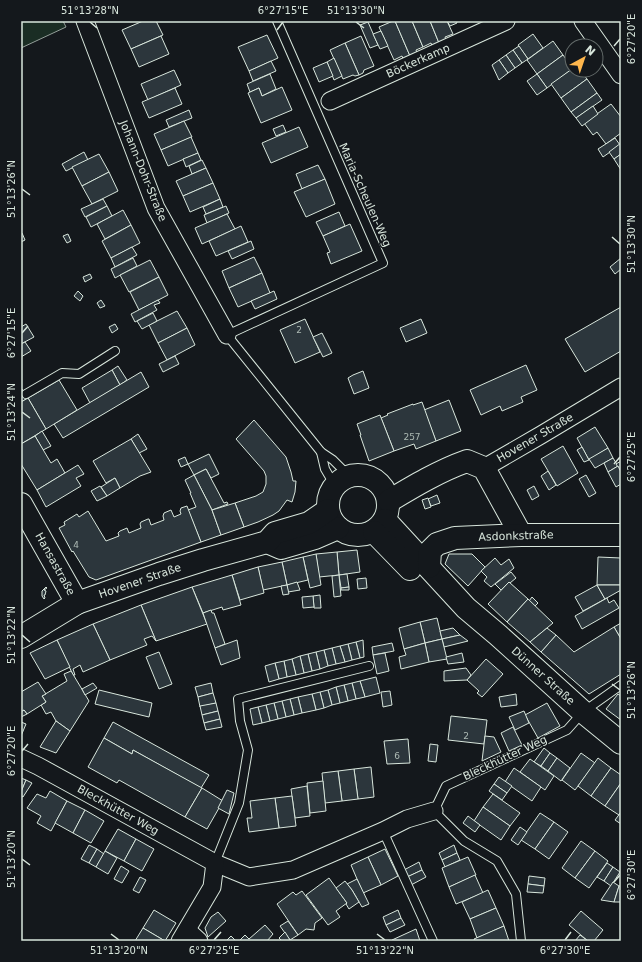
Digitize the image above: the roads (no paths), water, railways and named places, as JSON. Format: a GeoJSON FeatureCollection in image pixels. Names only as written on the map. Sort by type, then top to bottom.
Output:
{"type":"FeatureCollection","features":[{"type":"Feature","properties":{"kind":"street","name":"Johann-Dohr-Straße"},"geometry":{"type":"LineString","coordinates":[[85,21],[156,208],[226,335]]}},
{"type":"Feature","properties":{"kind":"street","name":"Böckerkamp"},"geometry":{"type":"LineString","coordinates":[[330,101],[506,21]]}},
{"type":"Feature","properties":{"kind":"street"},"geometry":{"type":"LineString","coordinates":[[583,21],[621,75]]}},
{"type":"Feature","properties":{"kind":"street","name":"Hovener Straße"},"geometry":{"type":"LineString","coordinates":[[382,510],[420,483],[446,469],[468,461],[484,468],[621,387]]}},
{"type":"Feature","properties":{"kind":"street"},"geometry":{"type":"LineString","coordinates":[[484,468],[521,535]]}},
{"type":"Feature","properties":{"kind":"street","name":"Dünner Straße"},"geometry":{"type":"LineString","coordinates":[[342,481],[361,475],[372,478],[382,510],[432,591],[466,608]]}},
{"type":"Feature","properties":{"kind":"street"},"geometry":{"type":"LineString","coordinates":[[342,481],[330,493],[328,502],[333,519],[349,535],[362,536],[382,510]]}},
{"type":"Feature","properties":{"kind":"street","name":"Hansastraße"},"geometry":{"type":"LineString","coordinates":[[21,504],[77,604]]}},
{"type":"Feature","properties":{"kind":"street","name":"Dünner Straße"},"geometry":{"type":"LineString","coordinates":[[382,510],[429,567],[466,608],[583,712],[621,742]]}},
{"type":"Feature","properties":{"kind":"street","name":"Hovener Straße"},"geometry":{"type":"LineString","coordinates":[[21,637],[77,604],[159,574],[267,542],[281,548],[315,538],[333,519]]}},
{"type":"Feature","properties":{"kind":"street","name":"Asdonkstraße"},"geometry":{"type":"LineString","coordinates":[[429,567],[430,551],[437,544],[455,538],[521,535],[621,535]]}},
{"type":"Feature","properties":{"kind":"street","name":"Bleckhütter Weg"},"geometry":{"type":"LineString","coordinates":[[21,758],[215,863],[249,877],[293,870],[407,819],[434,811]]}},
{"type":"Feature","properties":{"kind":"street"},"geometry":{"type":"LineString","coordinates":[[189,937],[212,887],[215,863]]}},
{"type":"Feature","properties":{"kind":"lane","name":"Maria-Scheulen-Weg"},"geometry":{"type":"LineString","coordinates":[[226,335],[383,263],[277,21]]}},
{"type":"Feature","properties":{"kind":"lane"},"geometry":{"type":"LineString","coordinates":[[226,335],[321,452],[333,460],[342,481]]}},
{"type":"Feature","properties":{"kind":"lane"},"geometry":{"type":"LineString","coordinates":[[26,394],[62,373],[79,374],[115,351]]}},
{"type":"Feature","properties":{"kind":"lane"},"geometry":{"type":"LineString","coordinates":[[321,452],[324,469],[342,481]]}},
{"type":"Feature","properties":{"kind":"lane"},"geometry":{"type":"LineString","coordinates":[[215,863],[239,803],[248,750],[240,721],[238,699],[369,666]]}},
{"type":"Feature","properties":{"kind":"lane","name":"Bleckhütter Weg"},"geometry":{"type":"LineString","coordinates":[[434,811],[446,786],[567,730],[583,712],[621,685]]}},
{"type":"Feature","properties":{"kind":"lane"},"geometry":{"type":"LineString","coordinates":[[434,811],[464,841],[497,861],[516,894],[521,941]]}},
{"type":"Feature","properties":{"kind":"lane"},"geometry":{"type":"LineString","coordinates":[[383,831],[433,941]]}}]}
